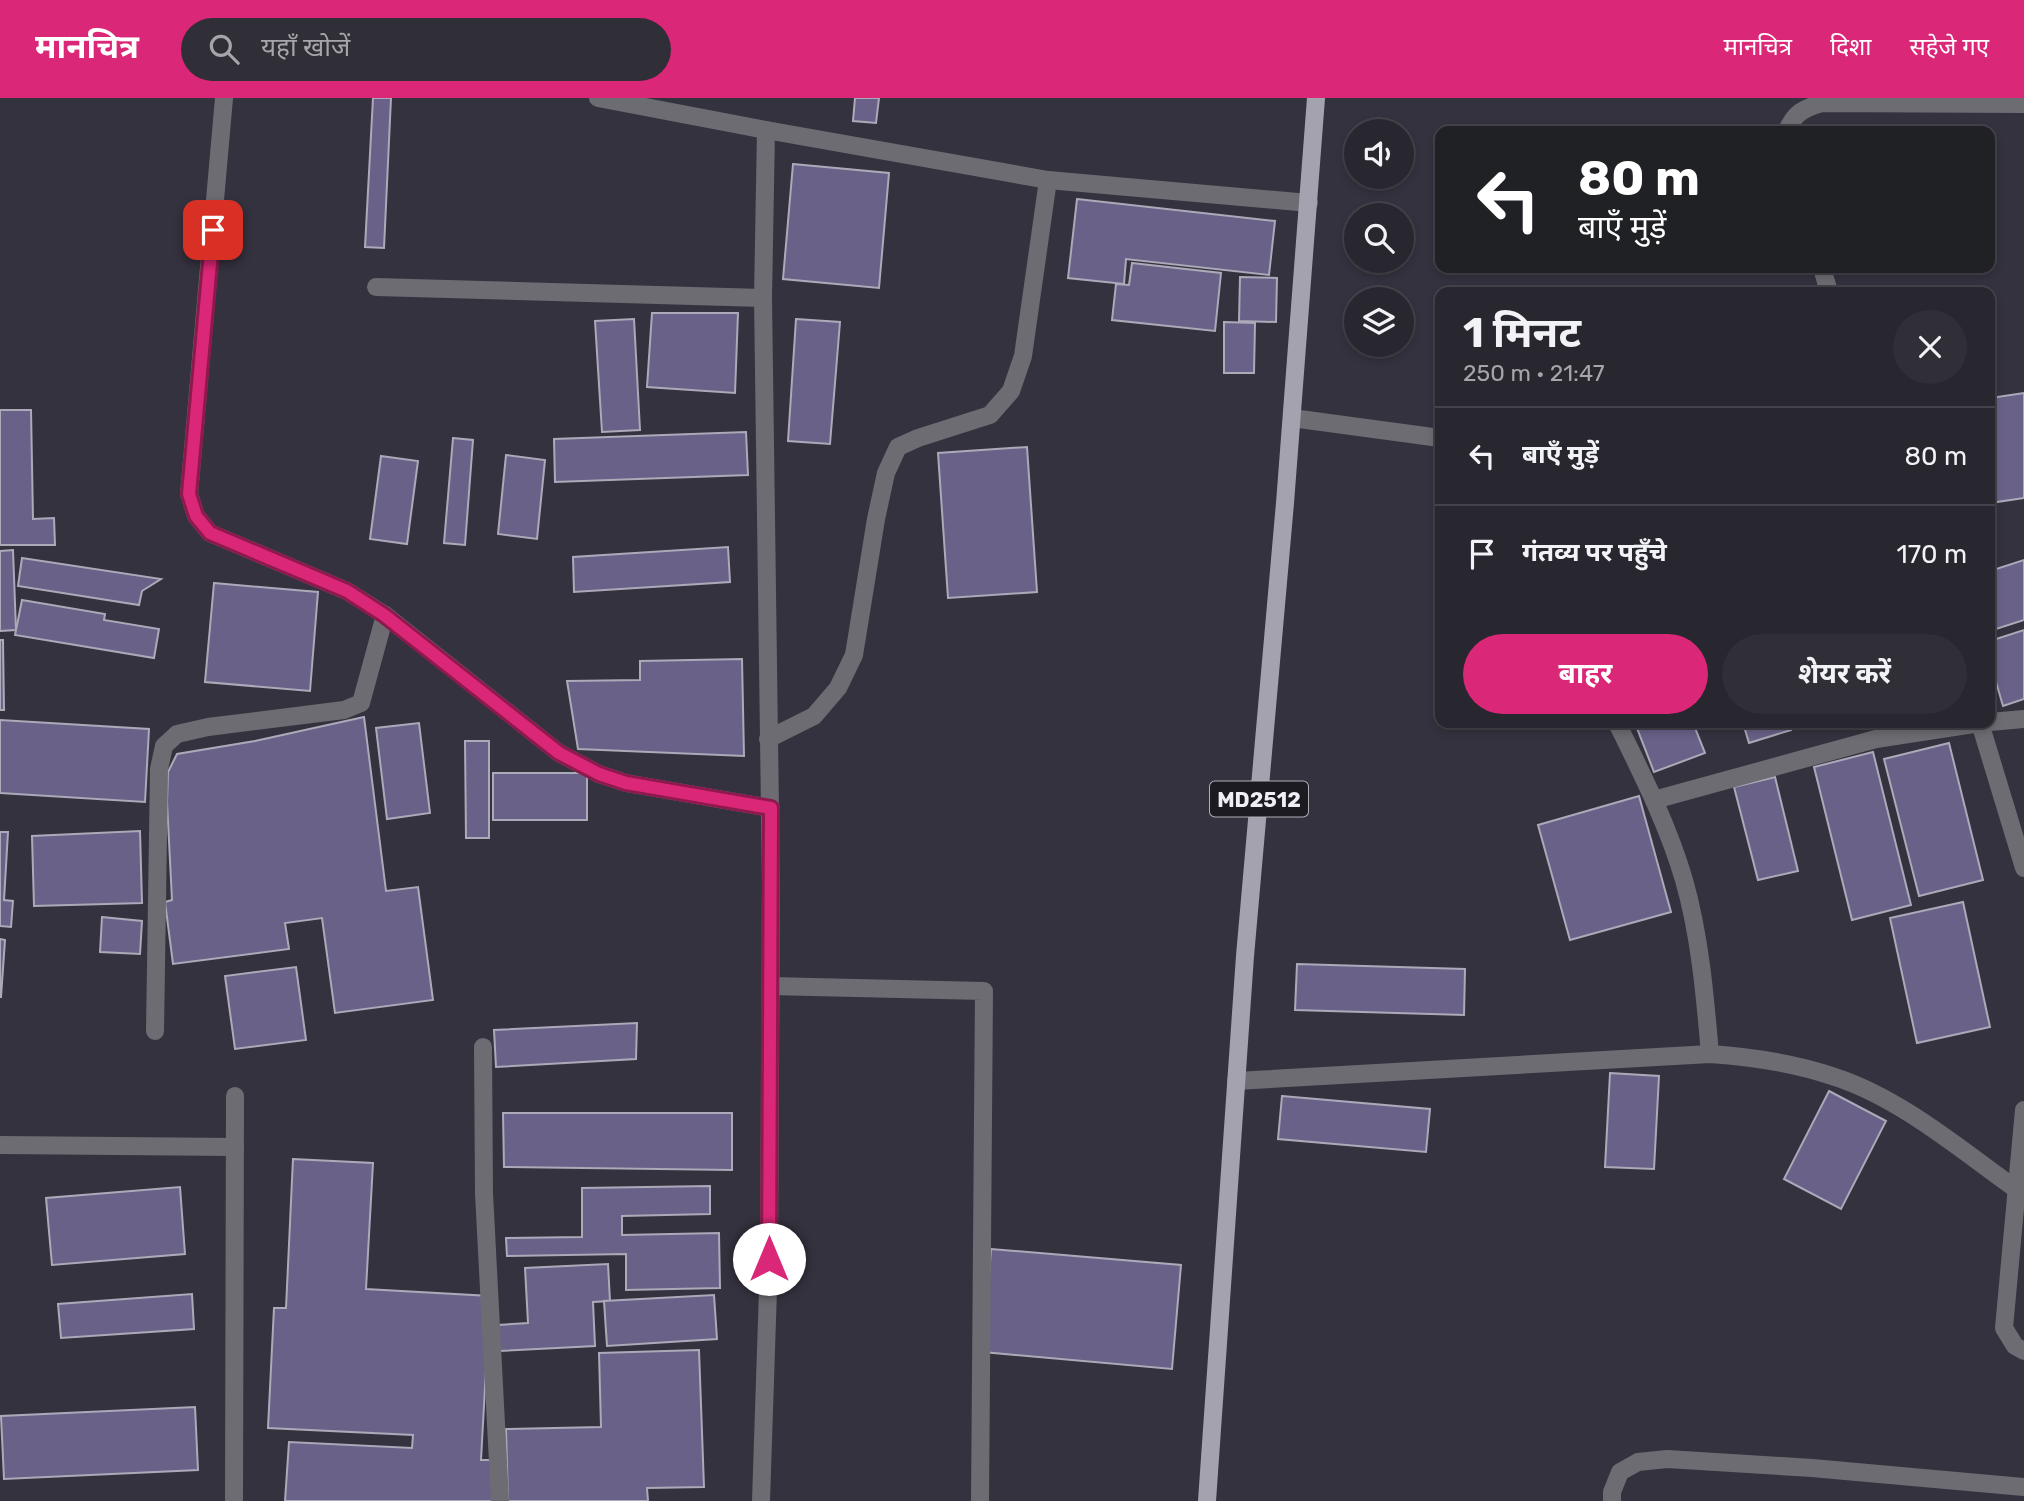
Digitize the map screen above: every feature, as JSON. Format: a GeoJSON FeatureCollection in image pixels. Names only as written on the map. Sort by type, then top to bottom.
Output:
{"type":"FeatureCollection","features":[{"type":"Feature","properties":{"kind":"main road","name":"MD2512"},"geometry":{"type":"LineString","coordinates":[[1207,1501],[1236,1082],[1316,98]]}},
{"type":"Feature","properties":{"kind":"street"},"geometry":{"type":"LineString","coordinates":[[225,98],[189,494],[196,516],[210,533],[347,591],[384,615],[559,753],[599,774],[626,783],[771,808]]}},
{"type":"Feature","properties":{"kind":"street"},"geometry":{"type":"LineString","coordinates":[[598,98],[766,131],[1048,180],[1308,203]]}},
{"type":"Feature","properties":{"kind":"street"},"geometry":{"type":"LineString","coordinates":[[1789,126],[1793,116],[1806,107],[1822,103],[2024,104]]}},
{"type":"Feature","properties":{"kind":"street"},"geometry":{"type":"LineString","coordinates":[[761,1501],[769,1259],[771,808],[763,298],[766,131]]}},
{"type":"Feature","properties":{"kind":"street"},"geometry":{"type":"LineString","coordinates":[[768,739],[814,716],[838,688],[854,655],[876,519],[886,473],[898,447],[990,415],[1011,391],[1023,356],[1048,180]]}},
{"type":"Feature","properties":{"kind":"street"},"geometry":{"type":"LineString","coordinates":[[376,287],[763,298]]}},
{"type":"Feature","properties":{"kind":"street"},"geometry":{"type":"LineString","coordinates":[[1292,418],[1435,437]]}},
{"type":"Feature","properties":{"kind":"street"},"geometry":{"type":"LineString","coordinates":[[155,1031],[159,769],[164,746],[177,734],[208,727],[344,710],[361,703],[384,615]]}},
{"type":"Feature","properties":{"kind":"street"},"geometry":{"type":"LineString","coordinates":[[1995,722],[2024,719]]}},
{"type":"Feature","properties":{"kind":"street"},"geometry":{"type":"LineString","coordinates":[[1619,728],[1654,800],[1685,881],[1696,934],[1709,1048]]}},
{"type":"Feature","properties":{"kind":"street"},"geometry":{"type":"LineString","coordinates":[[1654,800],[1876,739],[1948,728]]}},
{"type":"Feature","properties":{"kind":"street"},"geometry":{"type":"LineString","coordinates":[[1982,728],[2024,868]]}},
{"type":"Feature","properties":{"kind":"street"},"geometry":{"type":"LineString","coordinates":[[770,986],[984,991],[980,1501]]}},
{"type":"Feature","properties":{"kind":"street"},"geometry":{"type":"LineString","coordinates":[[483,1047],[484,1193],[500,1501]]}},
{"type":"Feature","properties":{"kind":"street"},"geometry":{"type":"LineString","coordinates":[[1236,1082],[1709,1048],[1838,1077],[1884,1099],[1935,1131],[2016,1189]]}},
{"type":"Feature","properties":{"kind":"street"},"geometry":{"type":"LineString","coordinates":[[234,1501],[235,1096]]}},
{"type":"Feature","properties":{"kind":"street"},"geometry":{"type":"LineString","coordinates":[[2024,1110],[2004,1328],[2015,1346],[2024,1352]]}},
{"type":"Feature","properties":{"kind":"street"},"geometry":{"type":"LineString","coordinates":[[0,1145],[235,1147]]}},
{"type":"Feature","properties":{"kind":"street"},"geometry":{"type":"LineString","coordinates":[[1612,1501],[1612,1492],[1620,1472],[1638,1462],[1667,1460],[1812,1468],[2024,1487]]}},
{"type":"Feature","properties":{"kind":"building"},"geometry":{"type":"Polygon","coordinates":[[[373,98],[391,98],[384,248],[365,247],[373,98]]]}},
{"type":"Feature","properties":{"kind":"building"},"geometry":{"type":"Polygon","coordinates":[[[855,98],[879,98],[876,123],[853,121],[855,98]]]}},
{"type":"Feature","properties":{"kind":"building"},"geometry":{"type":"Polygon","coordinates":[[[793,164],[889,173],[879,288],[783,279],[793,164]]]}},
{"type":"Feature","properties":{"kind":"building"},"geometry":{"type":"Polygon","coordinates":[[[1077,199],[1275,221],[1269,275],[1126,259],[1124,284],[1068,278],[1077,199]]]}},
{"type":"Feature","properties":{"kind":"building"},"geometry":{"type":"Polygon","coordinates":[[[1132,263],[1221,273],[1215,331],[1112,320],[1116,284],[1129,285],[1132,263]]]}},
{"type":"Feature","properties":{"kind":"building"},"geometry":{"type":"Polygon","coordinates":[[[1240,277],[1277,278],[1276,322],[1239,321],[1240,277]]]}},
{"type":"Feature","properties":{"kind":"building"},"geometry":{"type":"Polygon","coordinates":[[[652,313],[738,313],[735,393],[647,387],[652,313]]]}},
{"type":"Feature","properties":{"kind":"building"},"geometry":{"type":"Polygon","coordinates":[[[634,319],[640,430],[602,432],[595,321],[634,319]]]}},
{"type":"Feature","properties":{"kind":"building"},"geometry":{"type":"Polygon","coordinates":[[[796,319],[840,322],[830,444],[788,441],[796,319]]]}},
{"type":"Feature","properties":{"kind":"building"},"geometry":{"type":"Polygon","coordinates":[[[1224,322],[1255,323],[1254,373],[1224,373],[1224,322]]]}},
{"type":"Feature","properties":{"kind":"building"},"geometry":{"type":"Polygon","coordinates":[[[2024,393],[2024,498],[1995,502],[1995,397],[2024,393]]]}},
{"type":"Feature","properties":{"kind":"building"},"geometry":{"type":"Polygon","coordinates":[[[0,410],[31,410],[33,519],[54,518],[55,545],[0,545],[0,410]]]}},
{"type":"Feature","properties":{"kind":"building"},"geometry":{"type":"Polygon","coordinates":[[[746,432],[748,475],[555,482],[554,439],[746,432]]]}},
{"type":"Feature","properties":{"kind":"building"},"geometry":{"type":"Polygon","coordinates":[[[453,438],[473,440],[465,545],[444,543],[453,438]]]}},
{"type":"Feature","properties":{"kind":"building"},"geometry":{"type":"Polygon","coordinates":[[[1027,447],[1037,592],[948,598],[938,453],[1027,447]]]}},
{"type":"Feature","properties":{"kind":"building"},"geometry":{"type":"Polygon","coordinates":[[[506,455],[545,460],[537,539],[498,534],[506,455]]]}},
{"type":"Feature","properties":{"kind":"building"},"geometry":{"type":"Polygon","coordinates":[[[381,456],[418,461],[407,544],[370,539],[381,456]]]}},
{"type":"Feature","properties":{"kind":"building"},"geometry":{"type":"Polygon","coordinates":[[[728,547],[730,582],[574,592],[573,557],[728,547]]]}},
{"type":"Feature","properties":{"kind":"building"},"geometry":{"type":"Polygon","coordinates":[[[13,550],[16,630],[0,631],[0,551],[13,550]]]}},
{"type":"Feature","properties":{"kind":"building"},"geometry":{"type":"Polygon","coordinates":[[[22,558],[161,579],[142,591],[139,605],[18,586],[22,558]]]}},
{"type":"Feature","properties":{"kind":"building"},"geometry":{"type":"Polygon","coordinates":[[[2024,560],[2024,620],[1995,629],[1995,569],[2024,560]]]}},
{"type":"Feature","properties":{"kind":"building"},"geometry":{"type":"Polygon","coordinates":[[[214,583],[318,592],[310,691],[205,682],[214,583]]]}},
{"type":"Feature","properties":{"kind":"building"},"geometry":{"type":"Polygon","coordinates":[[[22,600],[105,614],[104,620],[159,629],[154,658],[15,635],[22,600]]]}},
{"type":"Feature","properties":{"kind":"building"},"geometry":{"type":"Polygon","coordinates":[[[2024,630],[2024,699],[2003,706],[1995,678],[1995,639],[2024,630]]]}},
{"type":"Feature","properties":{"kind":"building"},"geometry":{"type":"Polygon","coordinates":[[[0,640],[3,640],[4,710],[0,710],[0,640]]]}},
{"type":"Feature","properties":{"kind":"building"},"geometry":{"type":"Polygon","coordinates":[[[742,659],[744,756],[578,749],[567,681],[640,680],[640,661],[742,659]]]}},
{"type":"Feature","properties":{"kind":"building"},"geometry":{"type":"Polygon","coordinates":[[[364,717],[386,891],[418,887],[433,1000],[335,1013],[322,918],[285,923],[289,949],[173,964],[165,902],[172,900],[168,772],[177,754],[255,741],[364,717]]]}},
{"type":"Feature","properties":{"kind":"building"},"geometry":{"type":"Polygon","coordinates":[[[0,720],[149,729],[145,802],[0,793],[0,720]]]}},
{"type":"Feature","properties":{"kind":"building"},"geometry":{"type":"Polygon","coordinates":[[[419,723],[430,813],[387,819],[376,728],[419,723]]]}},
{"type":"Feature","properties":{"kind":"building"},"geometry":{"type":"Polygon","coordinates":[[[1637,728],[1695,728],[1705,753],[1654,772],[1637,728]]]}},
{"type":"Feature","properties":{"kind":"building"},"geometry":{"type":"Polygon","coordinates":[[[1744,728],[1790,728],[1791,730],[1749,743],[1744,728]]]}},
{"type":"Feature","properties":{"kind":"building"},"geometry":{"type":"Polygon","coordinates":[[[465,741],[489,741],[489,838],[466,838],[465,741]]]}},
{"type":"Feature","properties":{"kind":"building"},"geometry":{"type":"Polygon","coordinates":[[[1949,743],[1983,880],[1919,896],[1884,759],[1949,743]]]}},
{"type":"Feature","properties":{"kind":"building"},"geometry":{"type":"Polygon","coordinates":[[[1873,752],[1911,905],[1852,920],[1814,767],[1873,752]]]}},
{"type":"Feature","properties":{"kind":"building"},"geometry":{"type":"Polygon","coordinates":[[[493,773],[587,773],[587,820],[493,820],[493,773]]]}},
{"type":"Feature","properties":{"kind":"building"},"geometry":{"type":"Polygon","coordinates":[[[1775,777],[1798,871],[1758,880],[1734,787],[1775,777]]]}},
{"type":"Feature","properties":{"kind":"building"},"geometry":{"type":"Polygon","coordinates":[[[1639,796],[1671,912],[1570,940],[1538,825],[1639,796]]]}},
{"type":"Feature","properties":{"kind":"building"},"geometry":{"type":"Polygon","coordinates":[[[140,831],[142,903],[34,906],[32,836],[140,831]]]}},
{"type":"Feature","properties":{"kind":"building"},"geometry":{"type":"Polygon","coordinates":[[[0,832],[8,832],[4,900],[13,901],[11,927],[0,926],[0,832]]]}},
{"type":"Feature","properties":{"kind":"building"},"geometry":{"type":"Polygon","coordinates":[[[1963,902],[1990,1027],[1917,1043],[1890,918],[1963,902]]]}},
{"type":"Feature","properties":{"kind":"building"},"geometry":{"type":"Polygon","coordinates":[[[102,917],[142,921],[140,954],[100,952],[102,917]]]}},
{"type":"Feature","properties":{"kind":"building"},"geometry":{"type":"Polygon","coordinates":[[[0,939],[5,940],[1,997],[0,997],[0,939]]]}},
{"type":"Feature","properties":{"kind":"building"},"geometry":{"type":"Polygon","coordinates":[[[1297,964],[1465,969],[1464,1015],[1295,1010],[1297,964]]]}},
{"type":"Feature","properties":{"kind":"building"},"geometry":{"type":"Polygon","coordinates":[[[296,967],[306,1040],[235,1049],[225,976],[296,967]]]}},
{"type":"Feature","properties":{"kind":"building"},"geometry":{"type":"Polygon","coordinates":[[[637,1023],[636,1059],[496,1067],[494,1030],[637,1023]]]}},
{"type":"Feature","properties":{"kind":"building"},"geometry":{"type":"Polygon","coordinates":[[[1610,1073],[1659,1076],[1654,1169],[1605,1167],[1610,1073]]]}},
{"type":"Feature","properties":{"kind":"building"},"geometry":{"type":"Polygon","coordinates":[[[1829,1091],[1886,1121],[1841,1209],[1784,1179],[1829,1091]]]}},
{"type":"Feature","properties":{"kind":"building"},"geometry":{"type":"Polygon","coordinates":[[[1282,1096],[1430,1109],[1426,1152],[1278,1139],[1282,1096]]]}},
{"type":"Feature","properties":{"kind":"building"},"geometry":{"type":"Polygon","coordinates":[[[503,1113],[732,1113],[732,1170],[504,1167],[503,1113]]]}},
{"type":"Feature","properties":{"kind":"building"},"geometry":{"type":"Polygon","coordinates":[[[293,1159],[373,1163],[366,1289],[490,1296],[481,1460],[498,1460],[496,1501],[285,1501],[289,1442],[412,1448],[413,1435],[268,1428],[274,1308],[286,1308],[293,1159]]]}},
{"type":"Feature","properties":{"kind":"building"},"geometry":{"type":"Polygon","coordinates":[[[710,1186],[710,1214],[622,1216],[622,1235],[719,1233],[720,1288],[626,1290],[626,1254],[507,1256],[506,1238],[582,1237],[582,1188],[710,1186]]]}},
{"type":"Feature","properties":{"kind":"building"},"geometry":{"type":"Polygon","coordinates":[[[180,1187],[185,1254],[52,1265],[46,1198],[180,1187]]]}},
{"type":"Feature","properties":{"kind":"building"},"geometry":{"type":"Polygon","coordinates":[[[991,1249],[1181,1265],[1172,1369],[983,1352],[991,1249]]]}},
{"type":"Feature","properties":{"kind":"building"},"geometry":{"type":"Polygon","coordinates":[[[608,1264],[610,1301],[593,1302],[595,1346],[499,1351],[498,1325],[528,1323],[525,1268],[608,1264]]]}},
{"type":"Feature","properties":{"kind":"building"},"geometry":{"type":"Polygon","coordinates":[[[192,1294],[194,1329],[61,1338],[58,1304],[192,1294]]]}},
{"type":"Feature","properties":{"kind":"building"},"geometry":{"type":"Polygon","coordinates":[[[714,1295],[717,1339],[607,1346],[604,1301],[714,1295]]]}},
{"type":"Feature","properties":{"kind":"building"},"geometry":{"type":"Polygon","coordinates":[[[699,1350],[704,1487],[647,1488],[648,1501],[508,1501],[506,1429],[601,1427],[599,1353],[699,1350]]]}},
{"type":"Feature","properties":{"kind":"building"},"geometry":{"type":"Polygon","coordinates":[[[195,1407],[198,1470],[4,1479],[1,1416],[195,1407]]]}},
{"type":"Feature","properties":{"kind":"route"},"geometry":{"type":"LineString","coordinates":[[213,230],[189,494],[196,516],[210,533],[347,591],[384,615],[559,753],[599,774],[626,783],[771,808],[769,1259]]}}]}
